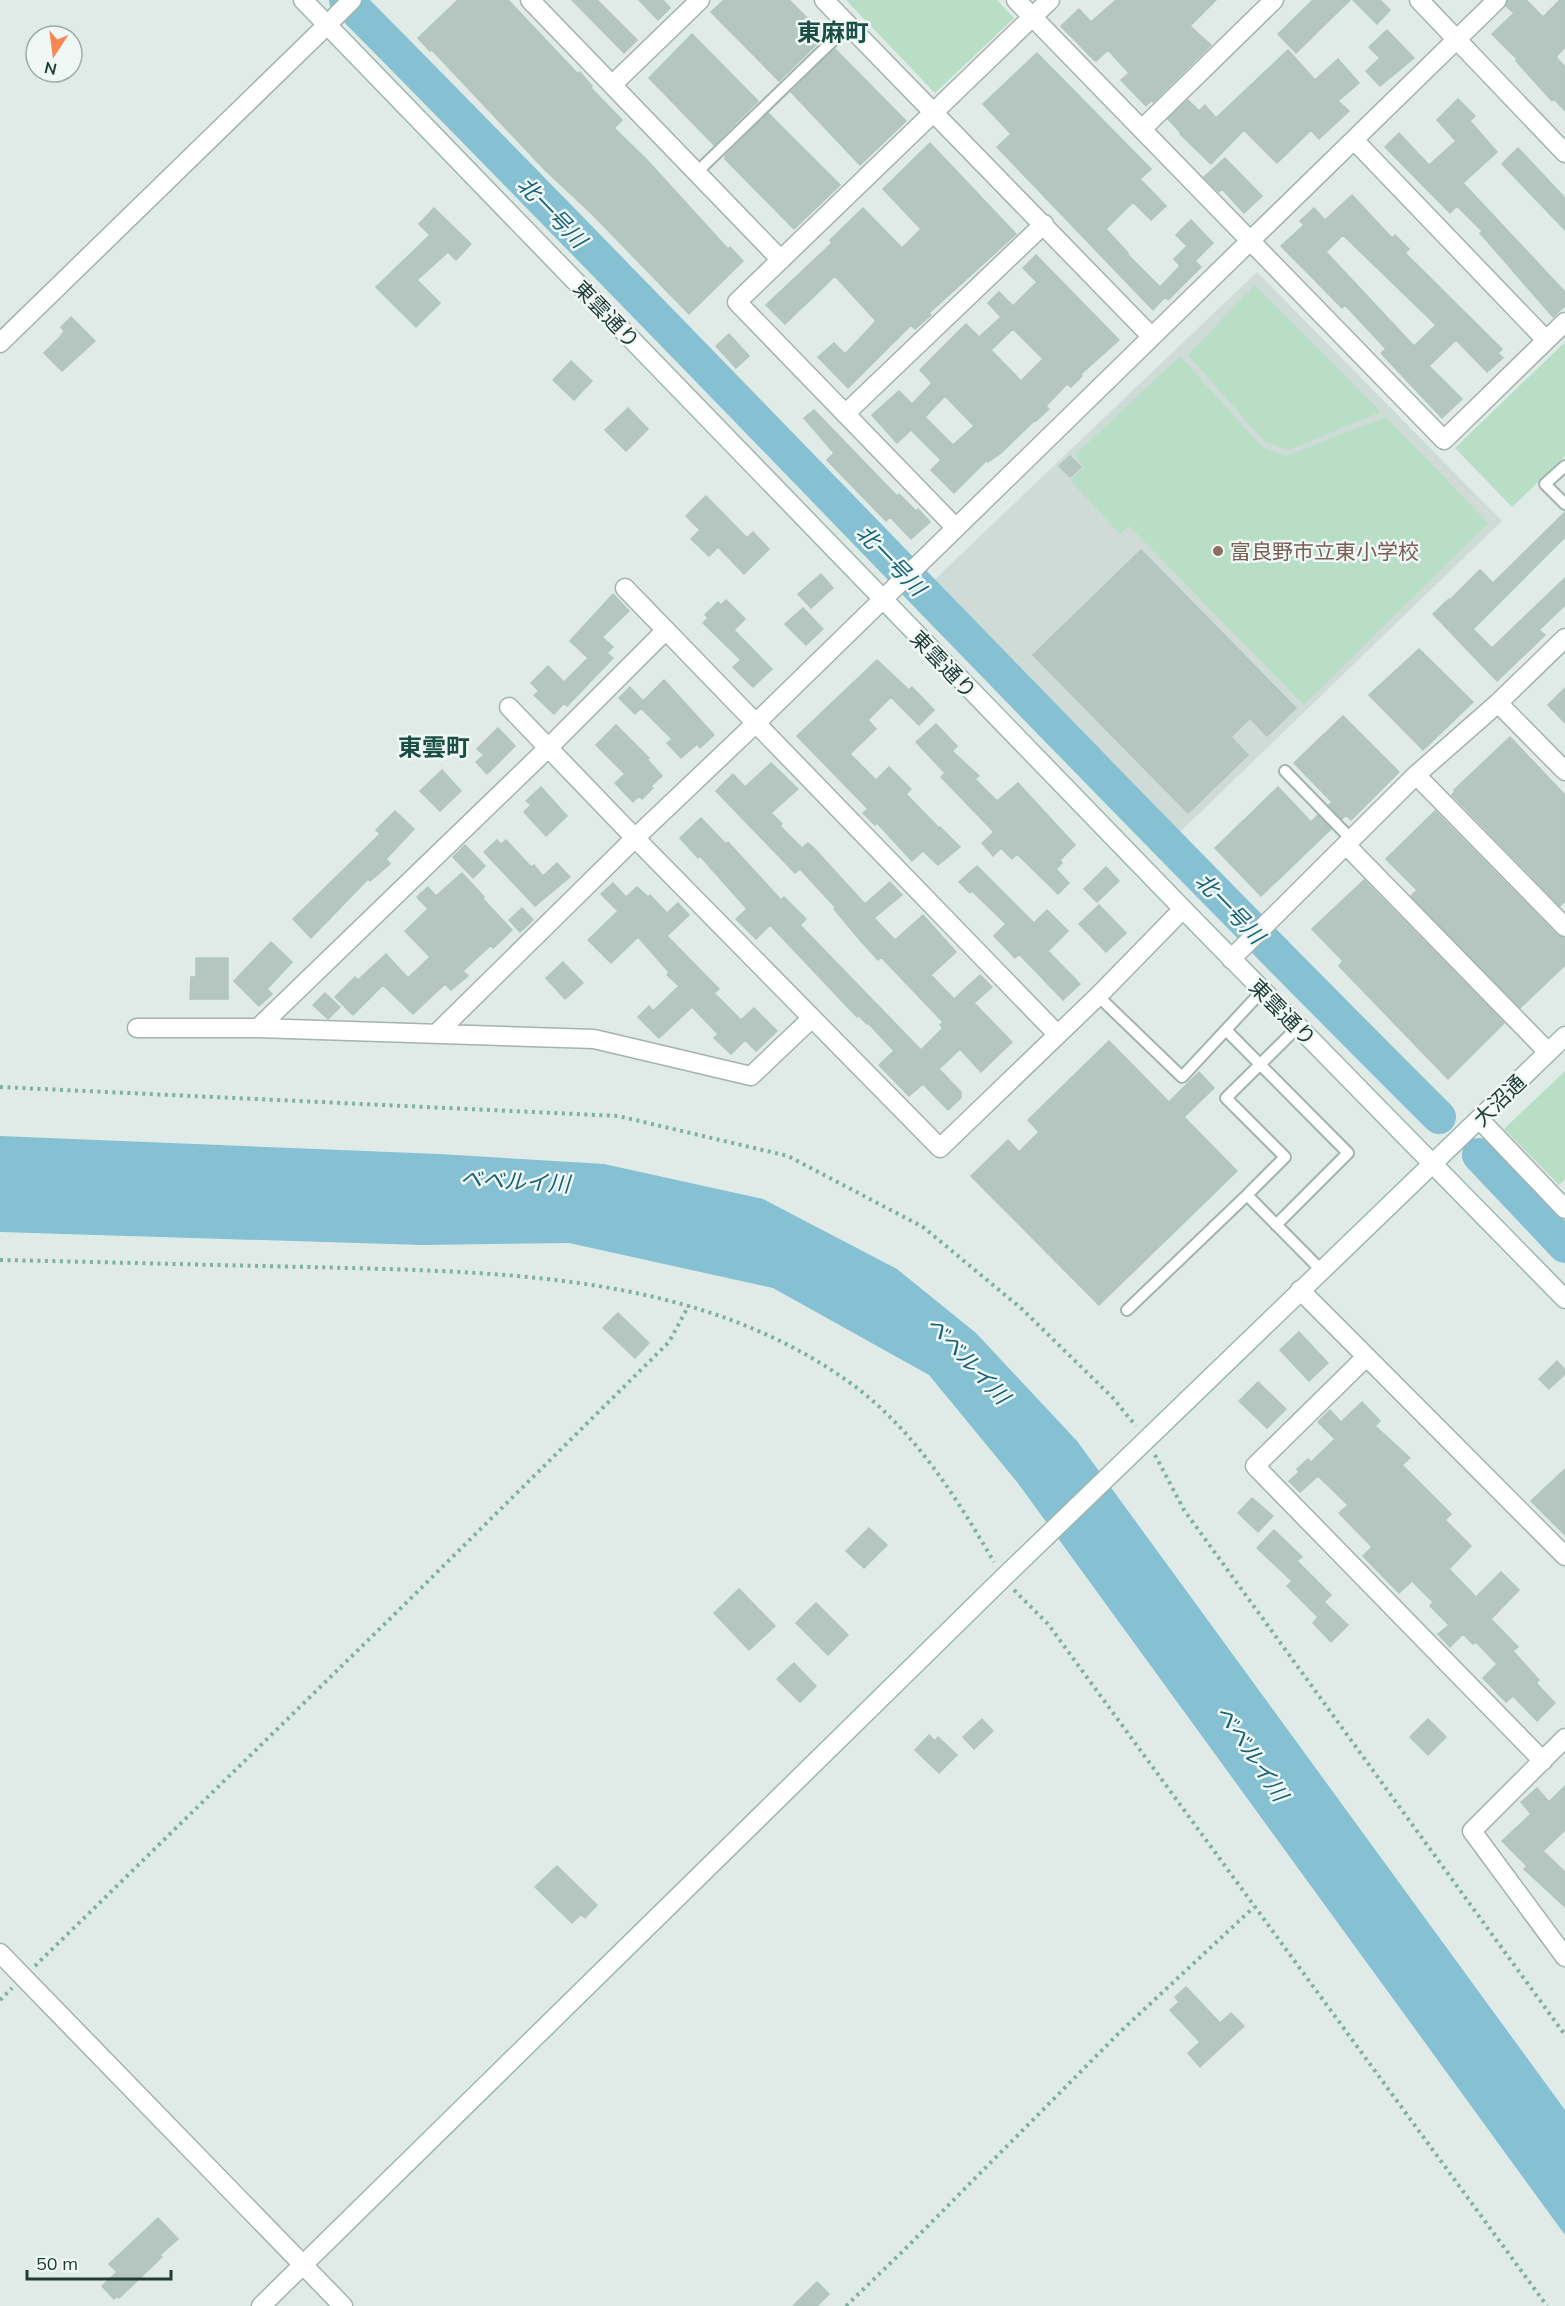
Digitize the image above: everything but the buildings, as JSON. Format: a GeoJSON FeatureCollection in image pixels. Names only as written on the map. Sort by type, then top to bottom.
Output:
{"type":"FeatureCollection","features":[{"type":"Feature","properties":{"kind":"street","name":"東雲通り"},"geometry":{"type":"LineString","coordinates":[[303,0],[1262,991],[1565,1299]]}},
{"type":"Feature","properties":{"kind":"street"},"geometry":{"type":"LineString","coordinates":[[530,0],[781,260]]}},
{"type":"Feature","properties":{"kind":"street"},"geometry":{"type":"LineString","coordinates":[[612,85],[700,0]]}},
{"type":"Feature","properties":{"kind":"street"},"geometry":{"type":"LineString","coordinates":[[824,0],[1151,336]]}},
{"type":"Feature","properties":{"kind":"street"},"geometry":{"type":"LineString","coordinates":[[1016,0],[1444,440],[1565,322]]}},
{"type":"Feature","properties":{"kind":"street"},"geometry":{"type":"LineString","coordinates":[[955,527],[737,302],[1050,0]]}},
{"type":"Feature","properties":{"kind":"street"},"geometry":{"type":"LineString","coordinates":[[1142,129],[1274,0]]}},
{"type":"Feature","properties":{"kind":"street"},"geometry":{"type":"LineString","coordinates":[[1419,0],[1565,152]]}},
{"type":"Feature","properties":{"kind":"street"},"geometry":{"type":"LineString","coordinates":[[436,1034],[1497,0]]}},
{"type":"Feature","properties":{"kind":"street"},"geometry":{"type":"LineString","coordinates":[[0,343],[347,5]]}},
{"type":"Feature","properties":{"kind":"street"},"geometry":{"type":"LineString","coordinates":[[1354,140],[1546,340]]}},
{"type":"Feature","properties":{"kind":"street"},"geometry":{"type":"LineString","coordinates":[[845,414],[1044,224]]}},
{"type":"Feature","properties":{"kind":"street"},"geometry":{"type":"LineString","coordinates":[[626,588],[1058,1034]]}},
{"type":"Feature","properties":{"kind":"street"},"geometry":{"type":"LineString","coordinates":[[258,1028],[666,630]]}},
{"type":"Feature","properties":{"kind":"street"},"geometry":{"type":"LineString","coordinates":[[1231,959],[1416,775],[1498,704],[1565,638]]}},
{"type":"Feature","properties":{"kind":"street"},"geometry":{"type":"LineString","coordinates":[[1498,704],[1565,771]]}},
{"type":"Feature","properties":{"kind":"street"},"geometry":{"type":"LineString","coordinates":[[509,707],[940,1148],[1098,996],[1183,909]]}},
{"type":"Feature","properties":{"kind":"street"},"geometry":{"type":"LineString","coordinates":[[1416,775],[1565,927]]}},
{"type":"Feature","properties":{"kind":"street"},"geometry":{"type":"LineString","coordinates":[[1349,842],[1548,1052]]}},
{"type":"Feature","properties":{"kind":"street"},"geometry":{"type":"LineString","coordinates":[[137,1028],[258,1028],[594,1039],[751,1076],[812,1018]]}},
{"type":"Feature","properties":{"kind":"street","name":"大沼通"},"geometry":{"type":"LineString","coordinates":[[261,2306],[1006,1576],[1565,1036]]}},
{"type":"Feature","properties":{"kind":"street"},"geometry":{"type":"LineString","coordinates":[[1480,1120],[1565,1209]]}},
{"type":"Feature","properties":{"kind":"street"},"geometry":{"type":"LineString","coordinates":[[1300,1290],[1565,1556]]}},
{"type":"Feature","properties":{"kind":"street"},"geometry":{"type":"LineString","coordinates":[[1366,1357],[1255,1466],[1542,1761]]}},
{"type":"Feature","properties":{"kind":"street"},"geometry":{"type":"LineString","coordinates":[[1562,1947],[1472,1831],[1565,1738]]}},
{"type":"Feature","properties":{"kind":"street"},"geometry":{"type":"LineString","coordinates":[[0,1953],[343,2306]]}},
{"type":"Feature","properties":{"kind":"lane"},"geometry":{"type":"LineString","coordinates":[[696,173],[849,25]]}},
{"type":"Feature","properties":{"kind":"lane"},"geometry":{"type":"LineString","coordinates":[[1565,466],[1545,484],[1565,504]]}},
{"type":"Feature","properties":{"kind":"lane"},"geometry":{"type":"LineString","coordinates":[[1285,771],[1349,842]]}},
{"type":"Feature","properties":{"kind":"lane"},"geometry":{"type":"LineString","coordinates":[[1098,996],[1182,1077],[1262,991]]}},
{"type":"Feature","properties":{"kind":"lane"},"geometry":{"type":"LineString","coordinates":[[1127,1310],[1285,1157],[1226,1098],[1298,1027]]}},
{"type":"Feature","properties":{"kind":"lane"},"geometry":{"type":"LineString","coordinates":[[1226,1030],[1348,1153],[1276,1225]]}},
{"type":"Feature","properties":{"kind":"lane"},"geometry":{"type":"LineString","coordinates":[[1246,1195],[1321,1270]]}},
{"type":"Feature","properties":{"kind":"path"},"geometry":{"type":"LineString","coordinates":[[0,1087],[618,1116],[788,1156],[923,1227],[1022,1310],[1112,1397],[1144,1442],[1184,1510],[1565,2035]]}},
{"type":"Feature","properties":{"kind":"path"},"geometry":{"type":"LineString","coordinates":[[0,1260],[405,1269],[531,1277],[594,1284],[689,1305],[733,1319],[818,1362],[855,1386],[926,1456],[1006,1576],[1048,1624],[1547,2306]]}},
{"type":"Feature","properties":{"kind":"path"},"geometry":{"type":"LineString","coordinates":[[23,1977],[669,1342],[689,1305]]}},
{"type":"Feature","properties":{"kind":"path"},"geometry":{"type":"LineString","coordinates":[[846,2306],[1121,2031],[1254,1907]]}},
{"type":"Feature","properties":{"kind":"shaded area","name":"富良野市立東小学校"},"geometry":{"type":"Polygon","coordinates":[[[1257,272],[1502,521],[1180,832],[933,581],[1257,272]]]}},
{"type":"Feature","properties":{"kind":"green space"},"geometry":{"type":"Polygon","coordinates":[[[846,0],[997,0],[1014,18],[935,93],[846,0]]]}},
{"type":"Feature","properties":{"kind":"green space"},"geometry":{"type":"Polygon","coordinates":[[[1255,285],[1381,412],[1288,450],[1264,441],[1188,355],[1255,285]]]}},
{"type":"Feature","properties":{"kind":"green space"},"geometry":{"type":"Polygon","coordinates":[[[1565,342],[1565,456],[1512,507],[1455,448],[1565,342]]]}},
{"type":"Feature","properties":{"kind":"green space"},"geometry":{"type":"Polygon","coordinates":[[[1180,356],[1262,447],[1286,456],[1386,417],[1488,523],[1304,705],[1129,526],[1120,534],[1070,480],[1084,467],[1075,455],[1180,356]]]}},
{"type":"Feature","properties":{"kind":"green space"},"geometry":{"type":"Polygon","coordinates":[[[1565,1071],[1565,1179],[1559,1185],[1504,1129],[1565,1071]]]}},
{"type":"Feature","properties":{"kind":"water","name":"ベベルイ川"},"geometry":{"type":"Polygon","coordinates":[[[0,1136],[439,1154],[604,1164],[763,1199],[897,1269],[976,1333],[1077,1441],[1565,2110],[1565,2235],[1017,1482],[929,1375],[773,1288],[569,1243],[422,1245],[0,1232],[0,1136]]]}},
{"type":"Feature","properties":{"kind":"waterway","name":"北一号川"},"geometry":{"type":"LineString","coordinates":[[346,0],[1164,839],[1439,1117]]}},
{"type":"Feature","properties":{"kind":"waterway","name":"北一号川"},"geometry":{"type":"LineString","coordinates":[[1479,1155],[1565,1246]]}},
{"type":"Feature","properties":{"kind":"place","name":"富良野市立東小学校"},"geometry":{"type":"Point","coordinates":[1218,551]}},
{"type":"Feature","properties":{"kind":"district","name":"東麻町"},"geometry":{"type":"Point","coordinates":[833,32]}},
{"type":"Feature","properties":{"kind":"district","name":"東雲町"},"geometry":{"type":"Point","coordinates":[434,747]}}]}
